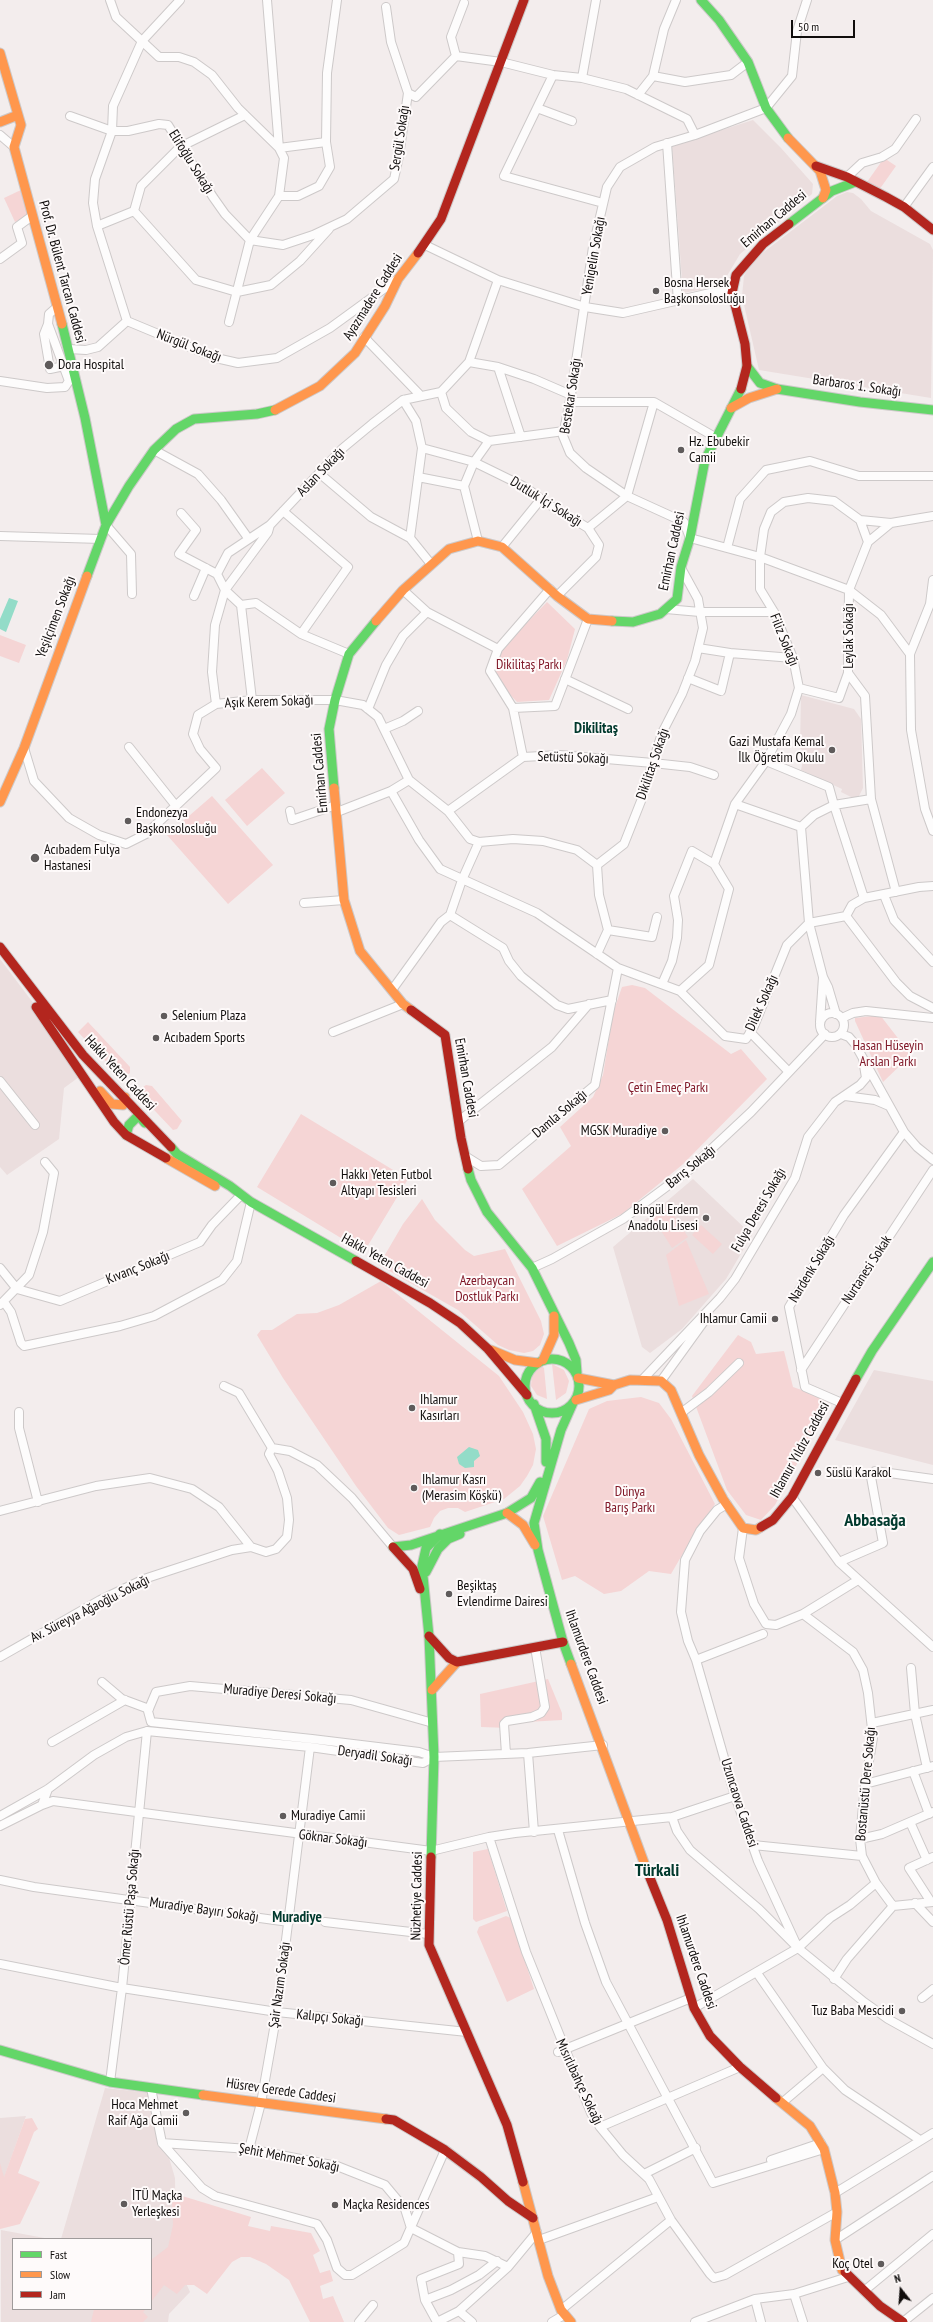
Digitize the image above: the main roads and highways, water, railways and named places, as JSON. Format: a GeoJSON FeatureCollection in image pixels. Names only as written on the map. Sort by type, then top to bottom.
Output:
{"type":"FeatureCollection","features":[{"type":"Feature","properties":{"kind":"place","name":"Bosna Hersek Başkonsolosluğu"},"geometry":{"type":"Point","coordinates":[656,291]}},
{"type":"Feature","properties":{"kind":"place","name":"Dora Hospital"},"geometry":{"type":"Point","coordinates":[49,365]}},
{"type":"Feature","properties":{"kind":"place","name":"Hz. Ebubekir Camii"},"geometry":{"type":"Point","coordinates":[681,450]}},
{"type":"Feature","properties":{"kind":"place","name":"Gazi Mustafa Kemal İlk Öğretim Okulu"},"geometry":{"type":"Point","coordinates":[832,750]}},
{"type":"Feature","properties":{"kind":"place","name":"Endonezya Başkonsolosluğu"},"geometry":{"type":"Point","coordinates":[128,821]}},
{"type":"Feature","properties":{"kind":"place","name":"Acıbadem Fulya Hastanesi"},"geometry":{"type":"Point","coordinates":[35,858]}},
{"type":"Feature","properties":{"kind":"place","name":"Selenium Plaza"},"geometry":{"type":"Point","coordinates":[164,1016]}},
{"type":"Feature","properties":{"kind":"place","name":"Acıbadem Sports"},"geometry":{"type":"Point","coordinates":[156,1038]}},
{"type":"Feature","properties":{"kind":"place","name":"MGSK Muradiye"},"geometry":{"type":"Point","coordinates":[665,1131]}},
{"type":"Feature","properties":{"kind":"place","name":"Hakkı Yeten Futbol Altyapı Tesisleri"},"geometry":{"type":"Point","coordinates":[333,1183]}},
{"type":"Feature","properties":{"kind":"place","name":"Bingül Erdem Anadolu Lisesi"},"geometry":{"type":"Point","coordinates":[706,1218]}},
{"type":"Feature","properties":{"kind":"place","name":"Ihlamur Camii"},"geometry":{"type":"Point","coordinates":[775,1319]}},
{"type":"Feature","properties":{"kind":"place","name":"Ihlamur Kasırları"},"geometry":{"type":"Point","coordinates":[412,1408]}},
{"type":"Feature","properties":{"kind":"place","name":"Süslü Karakol"},"geometry":{"type":"Point","coordinates":[818,1473]}},
{"type":"Feature","properties":{"kind":"place","name":"Ihlamur Kasrı (Merasim Köşkü)"},"geometry":{"type":"Point","coordinates":[414,1488]}},
{"type":"Feature","properties":{"kind":"place","name":"Beşiktaş Evlendirme Dairesi"},"geometry":{"type":"Point","coordinates":[449,1594]}},
{"type":"Feature","properties":{"kind":"place","name":"Muradiye Camii"},"geometry":{"type":"Point","coordinates":[283,1816]}},
{"type":"Feature","properties":{"kind":"place","name":"Tuz Baba Mescidi"},"geometry":{"type":"Point","coordinates":[902,2011]}},
{"type":"Feature","properties":{"kind":"place","name":"Hoca Mehmet Raif Ağa Camii"},"geometry":{"type":"Point","coordinates":[186,2113]}},
{"type":"Feature","properties":{"kind":"place","name":"İTÜ Maçka Yerleşkesi"},"geometry":{"type":"Point","coordinates":[124,2204]}},
{"type":"Feature","properties":{"kind":"place","name":"Maçka Residences"},"geometry":{"type":"Point","coordinates":[335,2205]}},
{"type":"Feature","properties":{"kind":"place","name":"Koç Otel"},"geometry":{"type":"Point","coordinates":[881,2264]}},
{"type":"Feature","properties":{"kind":"district","name":"Dikilitaş"},"geometry":{"type":"Point","coordinates":[596,729]}},
{"type":"Feature","properties":{"kind":"district","name":"Abbasağa"},"geometry":{"type":"Point","coordinates":[875,1521]}},
{"type":"Feature","properties":{"kind":"district","name":"Türkali"},"geometry":{"type":"Point","coordinates":[657,1871]}},
{"type":"Feature","properties":{"kind":"district","name":"Muradiye"},"geometry":{"type":"Point","coordinates":[297,1918]}},
{"type":"Feature","properties":{"kind":"park label","name":"Dikilitaş Parkı"},"geometry":{"type":"Point","coordinates":[529,665]}},
{"type":"Feature","properties":{"kind":"park label","name":"Hasan Hüseyin Arslan Parkı"},"geometry":{"type":"Point","coordinates":[888,1054]}},
{"type":"Feature","properties":{"kind":"park label","name":"Çetin Emeç Parkı"},"geometry":{"type":"Point","coordinates":[668,1088]}},
{"type":"Feature","properties":{"kind":"park label","name":"Azerbaycan Dostluk Parkı"},"geometry":{"type":"Point","coordinates":[487,1290]}},
{"type":"Feature","properties":{"kind":"park label","name":"Dünya Barış Parkı"},"geometry":{"type":"Point","coordinates":[630,1500]}}]}
